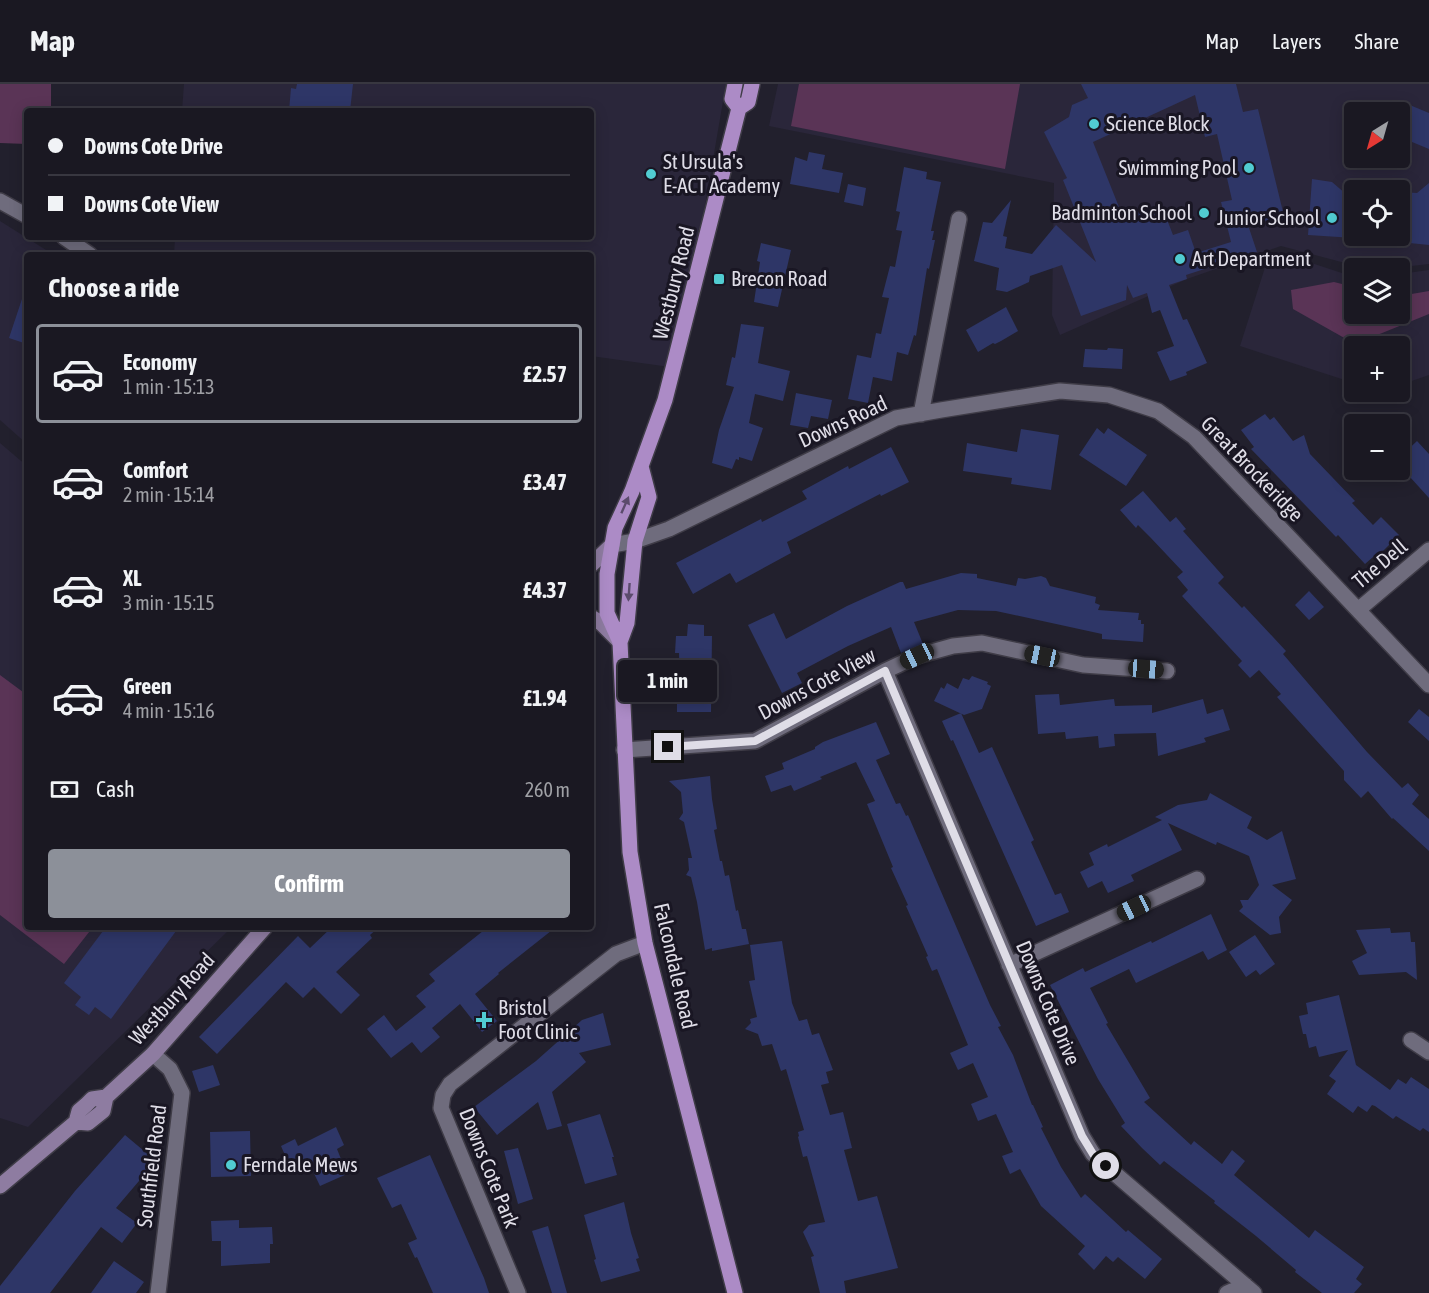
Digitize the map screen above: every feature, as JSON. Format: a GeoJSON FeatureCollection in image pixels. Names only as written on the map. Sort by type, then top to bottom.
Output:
{"type":"FeatureCollection","features":[{"type":"Feature","properties":{"kind":"main road","name":"Westbury Road"},"geometry":{"type":"LineString","coordinates":[[735,84],[732,99],[739,108]]}},
{"type":"Feature","properties":{"kind":"main road","name":"Westbury Road"},"geometry":{"type":"LineString","coordinates":[[620,642],[607,613],[607,574],[615,528],[668,389],[739,108],[748,102],[752,84]]}},
{"type":"Feature","properties":{"kind":"main road"},"geometry":{"type":"LineString","coordinates":[[594,619],[620,642],[627,623],[635,541],[650,497],[640,466]]}},
{"type":"Feature","properties":{"kind":"main road"},"geometry":{"type":"LineString","coordinates":[[594,562],[612,545]]}},
{"type":"Feature","properties":{"kind":"main road","name":"Falcondale Road"},"geometry":{"type":"LineString","coordinates":[[620,642],[630,852],[645,943],[735,1293]]}},
{"type":"Feature","properties":{"kind":"main road","name":"Westbury Road"},"geometry":{"type":"LineString","coordinates":[[0,1186],[76,1122],[79,1111],[92,1099],[106,1097],[153,1054],[263,930]]}},
{"type":"Feature","properties":{"kind":"street"},"geometry":{"type":"LineString","coordinates":[[0,201],[24,214]]}},
{"type":"Feature","properties":{"kind":"street","name":"Downs Road"},"geometry":{"type":"LineString","coordinates":[[612,545],[635,541],[669,529],[896,418],[921,414],[959,219]]}},
{"type":"Feature","properties":{"kind":"street"},"geometry":{"type":"LineString","coordinates":[[68,240],[86,252]]}},
{"type":"Feature","properties":{"kind":"street","name":"Great Brockeridge"},"geometry":{"type":"LineString","coordinates":[[921,414],[1060,391],[1109,394],[1158,411],[1194,437],[1429,685]]}},
{"type":"Feature","properties":{"kind":"street","name":"The Dell"},"geometry":{"type":"LineString","coordinates":[[1358,610],[1429,550]]}},
{"type":"Feature","properties":{"kind":"street","name":"Downs Cote View"},"geometry":{"type":"LineString","coordinates":[[624,750],[755,741],[885,671],[917,656],[954,646],[982,643],[1083,665],[1167,671]]}},
{"type":"Feature","properties":{"kind":"street","name":"Downs Cote Drive"},"geometry":{"type":"LineString","coordinates":[[885,671],[1082,1136],[1093,1154],[1250,1289]]}},
{"type":"Feature","properties":{"kind":"street"},"geometry":{"type":"LineString","coordinates":[[1009,965],[1197,879]]}},
{"type":"Feature","properties":{"kind":"street","name":"Downs Cote Park"},"geometry":{"type":"LineString","coordinates":[[518,1293],[441,1108],[443,1095],[450,1084],[616,954],[645,943]]}},
{"type":"Feature","properties":{"kind":"street"},"geometry":{"type":"LineString","coordinates":[[1411,1040],[1429,1052]]}},
{"type":"Feature","properties":{"kind":"street","name":"Southfield Road"},"geometry":{"type":"LineString","coordinates":[[153,1054],[170,1069],[182,1093],[158,1293]]}},
{"type":"Feature","properties":{"kind":"street"},"geometry":{"type":"LineString","coordinates":[[1227,1293],[1250,1289]]}},
{"type":"Feature","properties":{"kind":"shaded area"},"geometry":{"type":"Polygon","coordinates":[[[0,84],[51,84],[51,108],[24,108],[24,144],[0,143],[0,84]]]}},
{"type":"Feature","properties":{"kind":"shaded area","name":"St Ursula's E-ACT Academy"},"geometry":{"type":"Polygon","coordinates":[[[184,84],[726,84],[677,368],[594,356],[594,252],[174,252],[175,240],[594,240],[594,108],[182,108],[184,84]]]}},
{"type":"Feature","properties":{"kind":"shaded area","name":"Badminton School"},"geometry":{"type":"Polygon","coordinates":[[[778,84],[1429,84],[1429,264],[1410,266],[1410,258],[1344,258],[1344,263],[1281,246],[1187,279],[1060,335],[1052,315],[1054,183],[769,126],[778,84]]]}},
{"type":"Feature","properties":{"kind":"shaded area"},"geometry":{"type":"Polygon","coordinates":[[[799,84],[1020,84],[1005,169],[791,126],[799,84]]]}},
{"type":"Feature","properties":{"kind":"shaded area"},"geometry":{"type":"Polygon","coordinates":[[[0,221],[24,236],[24,240],[30,240],[49,252],[24,252],[24,441],[0,420],[0,221]]]}},
{"type":"Feature","properties":{"kind":"shaded area"},"geometry":{"type":"Polygon","coordinates":[[[1278,252],[1344,274],[1344,324],[1410,324],[1410,273],[1429,270],[1429,375],[1410,382],[1410,336],[1344,336],[1344,380],[1240,346],[1268,258],[1278,252]]]}},
{"type":"Feature","properties":{"kind":"shaded area"},"geometry":{"type":"Polygon","coordinates":[[[1334,282],[1344,284],[1344,324],[1404,324],[1375,336],[1344,338],[1293,309],[1291,290],[1334,282]]]}},
{"type":"Feature","properties":{"kind":"shaded area"},"geometry":{"type":"Polygon","coordinates":[[[1429,291],[1429,314],[1410,322],[1410,294],[1429,291]]]}},
{"type":"Feature","properties":{"kind":"shaded area"},"geometry":{"type":"Polygon","coordinates":[[[0,443],[24,463],[24,930],[229,930],[28,1127],[0,1118],[0,443]]]}},
{"type":"Feature","properties":{"kind":"shaded area"},"geometry":{"type":"Polygon","coordinates":[[[0,675],[24,693],[24,930],[91,930],[64,964],[0,915],[0,675]]]}},
{"type":"Feature","properties":{"kind":"building"},"geometry":{"type":"Polygon","coordinates":[[[297,84],[353,84],[350,108],[289,108],[291,88],[296,89],[297,84]]]}},
{"type":"Feature","properties":{"kind":"building"},"geometry":{"type":"Polygon","coordinates":[[[1081,84],[1236,84],[1243,112],[1258,109],[1284,216],[1248,225],[1257,252],[1186,275],[1187,279],[1169,285],[1183,320],[1187,319],[1207,363],[1186,372],[1187,375],[1170,381],[1157,352],[1174,346],[1160,310],[1152,313],[1147,293],[1133,298],[1127,285],[1126,300],[1081,316],[1062,265],[1030,276],[1029,282],[1007,292],[996,290],[999,268],[974,261],[983,222],[992,223],[1011,200],[1003,236],[1007,237],[1005,248],[1032,254],[1056,225],[1096,262],[1063,180],[1067,178],[1044,132],[1069,117],[1072,105],[1088,98],[1081,84]],[[1195,95],[1093,142],[1123,217],[1161,204],[1173,235],[1188,230],[1196,253],[1231,242],[1221,202],[1232,200],[1217,134],[1205,137],[1195,95]]]}},
{"type":"Feature","properties":{"kind":"building"},"geometry":{"type":"Polygon","coordinates":[[[1410,105],[1429,113],[1429,149],[1410,141],[1410,105]]]}},
{"type":"Feature","properties":{"kind":"building"},"geometry":{"type":"Polygon","coordinates":[[[809,152],[825,155],[822,169],[843,173],[839,193],[790,184],[795,157],[807,161],[809,152]]]}},
{"type":"Feature","properties":{"kind":"building"},"geometry":{"type":"Polygon","coordinates":[[[904,167],[927,172],[926,179],[941,182],[931,231],[934,231],[932,240],[935,240],[929,269],[927,268],[916,336],[914,335],[908,355],[897,352],[892,381],[873,377],[868,403],[848,399],[857,355],[871,358],[876,333],[881,334],[889,298],[882,297],[890,266],[895,267],[902,231],[896,230],[900,212],[896,211],[904,167]]]}},
{"type":"Feature","properties":{"kind":"building"},"geometry":{"type":"Polygon","coordinates":[[[1312,179],[1332,182],[1344,192],[1344,237],[1308,235],[1312,179]]]}},
{"type":"Feature","properties":{"kind":"building"},"geometry":{"type":"Polygon","coordinates":[[[1429,183],[1429,245],[1410,243],[1410,193],[1417,193],[1429,183]]]}},
{"type":"Feature","properties":{"kind":"building"},"geometry":{"type":"Polygon","coordinates":[[[848,184],[866,188],[863,206],[844,202],[848,184]]]}},
{"type":"Feature","properties":{"kind":"building"},"geometry":{"type":"Polygon","coordinates":[[[761,243],[791,250],[778,307],[754,302],[760,262],[757,261],[761,243]]]}},
{"type":"Feature","properties":{"kind":"building"},"geometry":{"type":"Polygon","coordinates":[[[24,293],[24,343],[9,338],[24,293]]]}},
{"type":"Feature","properties":{"kind":"building"},"geometry":{"type":"Polygon","coordinates":[[[1006,307],[1018,331],[978,352],[966,330],[1006,307]]]}},
{"type":"Feature","properties":{"kind":"building"},"geometry":{"type":"Polygon","coordinates":[[[741,324],[764,327],[758,363],[790,371],[783,401],[755,394],[749,423],[763,428],[752,461],[739,457],[732,469],[712,463],[719,430],[734,387],[726,385],[732,357],[735,358],[741,324]]]}},
{"type":"Feature","properties":{"kind":"building"},"geometry":{"type":"Polygon","coordinates":[[[1108,348],[1123,349],[1122,369],[1083,367],[1085,349],[1107,350],[1108,348]]]}},
{"type":"Feature","properties":{"kind":"building"},"geometry":{"type":"Polygon","coordinates":[[[796,393],[832,400],[828,419],[811,416],[808,428],[790,425],[796,393]]]}},
{"type":"Feature","properties":{"kind":"building"},"geometry":{"type":"Polygon","coordinates":[[[1265,414],[1270,420],[1274,417],[1293,441],[1304,435],[1310,454],[1355,501],[1352,503],[1373,525],[1381,517],[1399,535],[1375,559],[1373,557],[1365,564],[1251,449],[1254,447],[1241,430],[1265,414]]]}},
{"type":"Feature","properties":{"kind":"building"},"geometry":{"type":"Polygon","coordinates":[[[1097,428],[1104,434],[1108,428],[1147,455],[1126,486],[1079,455],[1097,428]]]}},
{"type":"Feature","properties":{"kind":"building"},"geometry":{"type":"Polygon","coordinates":[[[1021,429],[1059,435],[1051,490],[1011,484],[1012,478],[963,471],[967,443],[1017,452],[1021,429]]]}},
{"type":"Feature","properties":{"kind":"building"},"geometry":{"type":"Polygon","coordinates":[[[1417,441],[1429,454],[1429,498],[1410,477],[1410,448],[1417,441]]]}},
{"type":"Feature","properties":{"kind":"building"},"geometry":{"type":"Polygon","coordinates":[[[891,447],[909,482],[881,496],[880,494],[787,542],[791,553],[736,583],[730,573],[693,594],[676,563],[761,519],[762,522],[807,499],[802,491],[848,466],[849,469],[891,447]]]}},
{"type":"Feature","properties":{"kind":"building"},"geometry":{"type":"Polygon","coordinates":[[[1143,491],[1170,522],[1176,517],[1186,529],[1183,531],[1224,577],[1218,583],[1242,608],[1244,606],[1286,651],[1283,654],[1367,752],[1402,788],[1408,783],[1419,795],[1412,804],[1429,819],[1429,851],[1392,819],[1368,791],[1361,798],[1344,780],[1344,771],[1277,697],[1281,694],[1259,670],[1250,678],[1238,665],[1242,661],[1182,596],[1188,590],[1177,577],[1183,572],[1138,525],[1136,528],[1120,510],[1143,491]]]}},
{"type":"Feature","properties":{"kind":"building"},"geometry":{"type":"Polygon","coordinates":[[[961,573],[977,574],[977,578],[1016,586],[1018,578],[1041,576],[1046,578],[1050,586],[1096,597],[1095,603],[1100,605],[1098,610],[1139,613],[1138,620],[1144,624],[1143,642],[1102,639],[1102,634],[996,611],[958,610],[914,622],[923,644],[901,653],[891,627],[848,646],[797,673],[802,683],[782,693],[748,625],[774,613],[786,639],[847,606],[900,582],[903,582],[906,589],[961,573]]]}},
{"type":"Feature","properties":{"kind":"building"},"geometry":{"type":"Polygon","coordinates":[[[1309,591],[1324,607],[1309,620],[1295,605],[1309,591]]]}},
{"type":"Feature","properties":{"kind":"building"},"geometry":{"type":"Polygon","coordinates":[[[688,624],[704,625],[704,636],[712,636],[711,712],[677,712],[677,693],[680,693],[679,653],[675,653],[676,636],[687,636],[688,624]]]}},
{"type":"Feature","properties":{"kind":"building"},"geometry":{"type":"Polygon","coordinates":[[[972,676],[988,682],[987,684],[991,686],[982,709],[964,715],[934,701],[941,687],[944,689],[947,683],[958,689],[963,678],[969,680],[972,676]]]}},
{"type":"Feature","properties":{"kind":"building"},"geometry":{"type":"Polygon","coordinates":[[[1059,694],[1060,705],[1114,699],[1115,706],[1152,705],[1152,713],[1203,699],[1207,714],[1223,709],[1230,730],[1204,738],[1206,742],[1158,756],[1156,733],[1114,734],[1115,746],[1099,748],[1098,736],[1066,739],[1065,732],[1038,734],[1035,695],[1059,694]]]}},
{"type":"Feature","properties":{"kind":"building"},"geometry":{"type":"Polygon","coordinates":[[[1419,709],[1429,717],[1429,741],[1408,722],[1419,709]]]}},
{"type":"Feature","properties":{"kind":"building"},"geometry":{"type":"Polygon","coordinates":[[[961,713],[979,753],[992,747],[1034,840],[1031,842],[1055,895],[1061,893],[1069,912],[1036,926],[953,740],[951,741],[942,721],[961,713]]]}},
{"type":"Feature","properties":{"kind":"building"},"geometry":{"type":"Polygon","coordinates":[[[876,722],[890,754],[876,760],[896,804],[900,803],[906,816],[908,815],[1001,1026],[998,1027],[1013,1055],[1043,1127],[1041,1128],[1061,1167],[1081,1198],[1085,1194],[1126,1232],[1128,1230],[1162,1259],[1145,1279],[1118,1257],[1113,1262],[1106,1256],[1094,1270],[1078,1254],[1085,1246],[1041,1206],[1020,1169],[1010,1174],[1002,1156],[1013,1152],[996,1114],[978,1121],[971,1104],[988,1097],[973,1063],[958,1070],[950,1053],[968,1045],[937,969],[932,971],[926,957],[928,956],[867,804],[875,801],[856,762],[794,791],[791,785],[771,792],[765,776],[784,769],[782,763],[815,749],[823,742],[876,722]]]}},
{"type":"Feature","properties":{"kind":"building"},"geometry":{"type":"Polygon","coordinates":[[[710,776],[717,829],[714,830],[720,861],[722,861],[725,876],[729,875],[736,911],[738,910],[742,929],[746,929],[749,944],[712,951],[712,948],[705,950],[691,877],[686,875],[689,870],[688,858],[692,858],[684,822],[679,819],[683,813],[681,792],[669,781],[710,776]]]}},
{"type":"Feature","properties":{"kind":"building"},"geometry":{"type":"Polygon","coordinates":[[[1210,793],[1252,817],[1247,828],[1267,840],[1282,831],[1296,879],[1272,885],[1292,900],[1279,917],[1281,933],[1270,935],[1239,911],[1243,907],[1240,900],[1248,900],[1259,885],[1249,856],[1217,842],[1216,845],[1168,823],[1182,850],[1131,875],[1134,881],[1108,893],[1102,881],[1088,888],[1080,872],[1094,865],[1089,853],[1107,844],[1108,847],[1162,820],[1155,817],[1178,805],[1207,800],[1210,793]]]}},
{"type":"Feature","properties":{"kind":"building"},"geometry":{"type":"Polygon","coordinates":[[[1211,914],[1227,950],[1208,960],[1203,951],[1136,983],[1129,969],[1090,988],[1108,1023],[1106,1024],[1150,1098],[1144,1102],[1191,1145],[1194,1141],[1222,1164],[1232,1150],[1245,1161],[1234,1175],[1309,1238],[1315,1230],[1364,1267],[1356,1279],[1362,1284],[1354,1293],[1322,1293],[1214,1203],[1215,1201],[1164,1161],[1160,1165],[1142,1148],[1121,1126],[1125,1123],[1098,1079],[1050,985],[1083,968],[1085,972],[1151,941],[1152,943],[1211,914]]]}},
{"type":"Feature","properties":{"kind":"building"},"geometry":{"type":"Polygon","coordinates":[[[1390,928],[1391,933],[1410,932],[1411,942],[1415,942],[1417,980],[1406,972],[1359,975],[1352,961],[1367,953],[1356,930],[1390,928]]]}},
{"type":"Feature","properties":{"kind":"building"},"geometry":{"type":"Polygon","coordinates":[[[104,930],[177,930],[111,1019],[95,1007],[89,1015],[75,1005],[81,997],[64,983],[104,930]]]}},
{"type":"Feature","properties":{"kind":"building"},"geometry":{"type":"Polygon","coordinates":[[[329,930],[376,930],[370,935],[372,938],[336,972],[360,995],[341,1014],[314,987],[303,998],[286,982],[217,1054],[199,1037],[298,936],[310,948],[329,930]]]}},
{"type":"Feature","properties":{"kind":"building"},"geometry":{"type":"Polygon","coordinates":[[[484,930],[552,930],[475,994],[497,1021],[482,1032],[460,1004],[432,1028],[440,1037],[421,1053],[412,1042],[391,1058],[367,1029],[384,1015],[396,1031],[426,1007],[416,996],[435,981],[429,974],[484,930]]]}},
{"type":"Feature","properties":{"kind":"building"},"geometry":{"type":"Polygon","coordinates":[[[1255,935],[1275,964],[1260,975],[1256,970],[1246,977],[1229,952],[1255,935]]]}},
{"type":"Feature","properties":{"kind":"building"},"geometry":{"type":"Polygon","coordinates":[[[782,941],[792,1003],[799,1021],[807,1019],[812,1035],[819,1033],[833,1070],[826,1072],[829,1083],[821,1085],[830,1115],[843,1112],[852,1148],[844,1150],[858,1201],[877,1196],[898,1268],[844,1281],[846,1293],[820,1293],[811,1257],[814,1256],[803,1232],[809,1225],[825,1222],[807,1156],[803,1157],[798,1137],[798,1132],[804,1130],[786,1069],[781,1071],[772,1044],[762,1046],[758,1034],[745,1029],[751,1023],[750,1019],[757,1017],[749,981],[755,980],[750,945],[782,941]]]}},
{"type":"Feature","properties":{"kind":"building"},"geometry":{"type":"Polygon","coordinates":[[[1339,995],[1356,1065],[1390,1090],[1398,1079],[1406,1084],[1411,1077],[1429,1089],[1429,1132],[1423,1128],[1420,1131],[1396,1116],[1393,1119],[1372,1105],[1367,1112],[1358,1106],[1353,1113],[1327,1094],[1336,1081],[1329,1076],[1348,1050],[1319,1057],[1316,1046],[1309,1048],[1299,1016],[1308,1014],[1306,1003],[1339,995]]]}},
{"type":"Feature","properties":{"kind":"building"},"geometry":{"type":"Polygon","coordinates":[[[603,1013],[611,1045],[579,1053],[586,1062],[552,1092],[562,1126],[547,1130],[538,1102],[497,1135],[474,1107],[536,1061],[582,1020],[603,1013]]]}},
{"type":"Feature","properties":{"kind":"building"},"geometry":{"type":"Polygon","coordinates":[[[213,1065],[220,1085],[199,1092],[192,1071],[213,1065]]]}},
{"type":"Feature","properties":{"kind":"building"},"geometry":{"type":"Polygon","coordinates":[[[600,1114],[614,1157],[612,1157],[617,1175],[585,1184],[567,1124],[600,1114]]]}},
{"type":"Feature","properties":{"kind":"building"},"geometry":{"type":"Polygon","coordinates":[[[336,1127],[344,1145],[337,1149],[347,1174],[320,1186],[308,1161],[291,1169],[281,1146],[295,1139],[298,1146],[336,1127]]]}},
{"type":"Feature","properties":{"kind":"building"},"geometry":{"type":"Polygon","coordinates":[[[250,1131],[251,1176],[211,1177],[210,1132],[250,1131]]]}},
{"type":"Feature","properties":{"kind":"building"},"geometry":{"type":"Polygon","coordinates":[[[125,1135],[156,1161],[116,1208],[137,1223],[122,1243],[101,1227],[50,1293],[0,1293],[0,1286],[75,1191],[125,1135]]]}},
{"type":"Feature","properties":{"kind":"building"},"geometry":{"type":"Polygon","coordinates":[[[518,1148],[533,1199],[518,1204],[504,1151],[518,1148]]]}},
{"type":"Feature","properties":{"kind":"building"},"geometry":{"type":"Polygon","coordinates":[[[430,1155],[489,1293],[433,1293],[408,1243],[417,1239],[401,1204],[392,1208],[377,1178],[430,1155]]]}},
{"type":"Feature","properties":{"kind":"building"},"geometry":{"type":"Polygon","coordinates":[[[624,1202],[639,1258],[636,1259],[640,1271],[601,1282],[584,1215],[624,1202]]]}},
{"type":"Feature","properties":{"kind":"building"},"geometry":{"type":"Polygon","coordinates":[[[239,1220],[239,1228],[272,1227],[273,1244],[270,1244],[270,1263],[221,1266],[221,1241],[212,1241],[211,1221],[239,1220]]]}},
{"type":"Feature","properties":{"kind":"building"},"geometry":{"type":"Polygon","coordinates":[[[548,1226],[567,1293],[552,1293],[532,1231],[548,1226]]]}},
{"type":"Feature","properties":{"kind":"building"},"geometry":{"type":"Polygon","coordinates":[[[114,1261],[144,1282],[136,1293],[91,1293],[114,1261]]]}},
{"type":"Feature","properties":{"kind":"place","name":"Science Block"},"geometry":{"type":"Point","coordinates":[1094,124]}},
{"type":"Feature","properties":{"kind":"place","name":"Swimming Pool"},"geometry":{"type":"Point","coordinates":[1249,168]}},
{"type":"Feature","properties":{"kind":"place","name":"St Ursula's E-ACT Academy"},"geometry":{"type":"Point","coordinates":[651,174]}},
{"type":"Feature","properties":{"kind":"place","name":"Badminton School"},"geometry":{"type":"Point","coordinates":[1204,213]}},
{"type":"Feature","properties":{"kind":"place","name":"Junior School"},"geometry":{"type":"Point","coordinates":[1332,218]}},
{"type":"Feature","properties":{"kind":"place","name":"Art Department"},"geometry":{"type":"Point","coordinates":[1180,259]}},
{"type":"Feature","properties":{"kind":"place","name":"Brecon Road"},"geometry":{"type":"Point","coordinates":[719,279]}},
{"type":"Feature","properties":{"kind":"place","name":"Bristol Foot Clinic"},"geometry":{"type":"Point","coordinates":[484,1020]}},
{"type":"Feature","properties":{"kind":"place","name":"Ferndale Mews"},"geometry":{"type":"Point","coordinates":[231,1165]}},
{"type":"Feature","properties":{"kind":"route"},"geometry":{"type":"LineString","coordinates":[[668,747],[755,741],[885,671],[1082,1136],[1093,1154],[1106,1166]]}}]}
